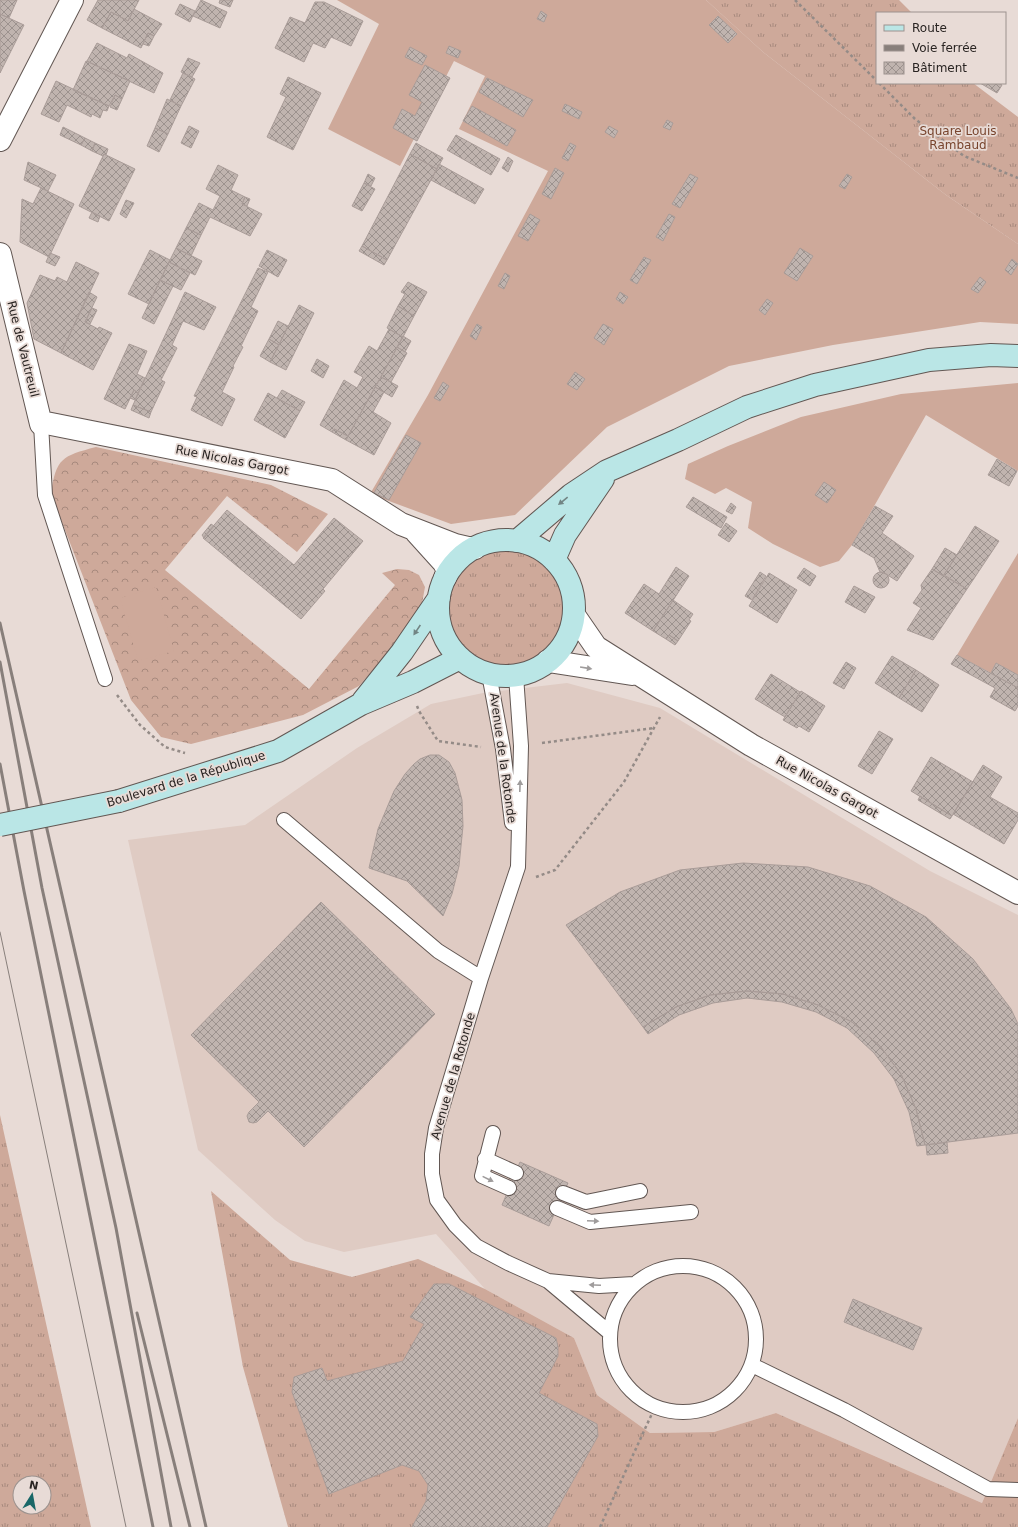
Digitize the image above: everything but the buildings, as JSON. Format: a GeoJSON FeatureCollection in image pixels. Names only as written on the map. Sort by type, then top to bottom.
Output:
{"type":"FeatureCollection","features":[{"type":"Feature","properties":{"kind":"main road"},"geometry":{"type":"LineString","coordinates":[[517,541],[571,494],[607,472],[747,407],[815,384],[929,360],[991,354],[1018,356]]}},
{"type":"Feature","properties":{"kind":"main road"},"geometry":{"type":"LineString","coordinates":[[554,560],[565,535],[607,472]]}},
{"type":"Feature","properties":{"kind":"main road"},"geometry":{"type":"LineString","coordinates":[[496,541],[517,541],[531,544],[543,551],[554,560],[564,572],[571,585],[574,600],[572,628],[559,652],[539,668],[516,676],[489,674],[474,668],[460,658],[446,641],[439,620],[442,588],[458,560],[466,553],[475,548],[496,541]]}},
{"type":"Feature","properties":{"kind":"main road","name":"Boulevard de la République"},"geometry":{"type":"LineString","coordinates":[[361,704],[402,652],[442,588]]}},
{"type":"Feature","properties":{"kind":"main road","name":"Boulevard de la République"},"geometry":{"type":"LineString","coordinates":[[0,825],[119,801],[278,751],[361,704],[413,682],[460,658]]}},
{"type":"Feature","properties":{"kind":"street"},"geometry":{"type":"LineString","coordinates":[[0,140],[72,0]]}},
{"type":"Feature","properties":{"kind":"street","name":"Rue de Vautreuil"},"geometry":{"type":"LineString","coordinates":[[0,254],[41,423]]}},
{"type":"Feature","properties":{"kind":"street","name":"Rue Nicolas Gargot"},"geometry":{"type":"LineString","coordinates":[[41,423],[332,480],[401,524],[455,546],[475,548]]}},
{"type":"Feature","properties":{"kind":"street","name":"Rue Nicolas Gargot"},"geometry":{"type":"LineString","coordinates":[[412,528],[444,563],[448,572],[442,588]]}},
{"type":"Feature","properties":{"kind":"street","name":"Rue Nicolas Gargot"},"geometry":{"type":"LineString","coordinates":[[574,615],[596,647],[672,696],[751,745],[1018,892]]}},
{"type":"Feature","properties":{"kind":"street","name":"Rue Nicolas Gargot"},"geometry":{"type":"LineString","coordinates":[[548,661],[640,676]]}},
{"type":"Feature","properties":{"kind":"lane"},"geometry":{"type":"LineString","coordinates":[[41,423],[45,495],[105,679]]}},
{"type":"Feature","properties":{"kind":"lane","name":"Avenue de la Rotonde"},"geometry":{"type":"LineString","coordinates":[[489,674],[503,749],[518,867]]}},
{"type":"Feature","properties":{"kind":"lane","name":"Avenue de la Rotonde"},"geometry":{"type":"LineString","coordinates":[[516,676],[521,746],[518,867],[480,978],[436,1128],[432,1154],[432,1174],[437,1200],[455,1225],[476,1246],[508,1263],[548,1281],[610,1333]]}},
{"type":"Feature","properties":{"kind":"lane"},"geometry":{"type":"LineString","coordinates":[[284,820],[438,951],[480,978]]}},
{"type":"Feature","properties":{"kind":"lane"},"geometry":{"type":"LineString","coordinates":[[493,1133],[485,1159],[482,1176],[509,1188]]}},
{"type":"Feature","properties":{"kind":"lane"},"geometry":{"type":"LineString","coordinates":[[485,1159],[516,1173]]}},
{"type":"Feature","properties":{"kind":"lane"},"geometry":{"type":"LineString","coordinates":[[563,1193],[586,1202],[640,1191]]}},
{"type":"Feature","properties":{"kind":"lane"},"geometry":{"type":"LineString","coordinates":[[557,1208],[590,1222],[691,1212]]}},
{"type":"Feature","properties":{"kind":"lane"},"geometry":{"type":"LineString","coordinates":[[672,1266],[693,1266],[708,1269],[725,1276],[746,1300],[755,1320],[757,1343],[752,1365],[740,1385],[723,1401],[701,1410],[678,1412],[655,1407],[636,1394],[620,1377],[612,1356],[610,1333],[614,1314],[622,1298],[634,1284],[652,1272],[672,1266]]}},
{"type":"Feature","properties":{"kind":"lane","name":"Avenue de la Rotonde"},"geometry":{"type":"LineString","coordinates":[[548,1281],[599,1286],[634,1284]]}},
{"type":"Feature","properties":{"kind":"lane"},"geometry":{"type":"LineString","coordinates":[[752,1365],[844,1410],[988,1489],[1018,1490]]}},
{"type":"Feature","properties":{"kind":"path"},"geometry":{"type":"LineString","coordinates":[[795,0],[876,80]]}},
{"type":"Feature","properties":{"kind":"path"},"geometry":{"type":"LineString","coordinates":[[880,84],[915,119],[964,156],[1018,178]]}},
{"type":"Feature","properties":{"kind":"path"},"geometry":{"type":"LineString","coordinates":[[105,679],[140,725],[165,747],[186,753]]}},
{"type":"Feature","properties":{"kind":"path"},"geometry":{"type":"LineString","coordinates":[[513,884],[555,870],[624,782],[672,696]]}},
{"type":"Feature","properties":{"kind":"path"},"geometry":{"type":"LineString","coordinates":[[600,1527],[655,1407]]}},
{"type":"Feature","properties":{"kind":"shaded area"},"geometry":{"type":"Polygon","coordinates":[[[567,683],[660,708],[930,871],[1018,915],[1018,1418],[982,1503],[776,1413],[714,1432],[650,1433],[597,1395],[574,1338],[485,1289],[436,1234],[344,1252],[305,1241],[275,1220],[198,1150],[128,840],[245,825],[357,748],[431,704],[483,693],[567,683]]]}},
{"type":"Feature","properties":{"kind":"green space"},"geometry":{"type":"Polygon","coordinates":[[[337,0],[706,0],[763,52],[946,195],[1018,244],[1018,324],[980,322],[833,345],[729,366],[607,427],[515,515],[451,524],[370,494],[428,395],[548,171],[459,129],[485,76],[454,61],[400,166],[328,129],[379,24],[337,0]]]}},
{"type":"Feature","properties":{"kind":"green space","name":"Square Louis Rambaud"},"geometry":{"type":"Polygon","coordinates":[[[706,0],[899,0],[911,12],[876,12],[876,84],[974,84],[1018,117],[1018,244],[946,195],[763,52],[706,0]]]}},
{"type":"Feature","properties":{"kind":"green space"},"geometry":{"type":"Polygon","coordinates":[[[1018,383],[1018,471],[926,415],[852,545],[839,561],[820,567],[773,544],[748,528],[752,502],[726,488],[715,494],[685,479],[688,464],[728,446],[801,417],[901,394],[1018,383]]]}},
{"type":"Feature","properties":{"kind":"green space"},"geometry":{"type":"Polygon","coordinates":[[[96,447],[271,485],[328,514],[297,552],[227,496],[165,570],[309,689],[395,585],[382,573],[397,569],[409,570],[419,575],[425,587],[420,614],[409,629],[359,686],[303,715],[191,744],[161,737],[131,700],[51,494],[55,473],[63,460],[75,453],[96,447]]]}},
{"type":"Feature","properties":{"kind":"green space"},"geometry":{"type":"Polygon","coordinates":[[[506,540],[532,545],[554,560],[569,582],[574,608],[569,634],[554,656],[532,671],[506,676],[480,671],[458,656],[443,634],[438,608],[443,582],[458,560],[480,545],[506,540]]]}},
{"type":"Feature","properties":{"kind":"green space"},"geometry":{"type":"Polygon","coordinates":[[[1018,553],[1018,675],[996,663],[991,673],[957,655],[1018,553]]]}},
{"type":"Feature","properties":{"kind":"green space"},"geometry":{"type":"Polygon","coordinates":[[[156,587],[174,651],[138,661],[120,598],[156,587]]]}},
{"type":"Feature","properties":{"kind":"green space"},"geometry":{"type":"Polygon","coordinates":[[[0,1115],[91,1527],[0,1527],[0,1115]]]}},
{"type":"Feature","properties":{"kind":"green space"},"geometry":{"type":"Polygon","coordinates":[[[211,1191],[290,1260],[352,1277],[418,1259],[485,1289],[574,1338],[597,1395],[650,1433],[714,1432],[776,1413],[982,1503],[1018,1418],[1018,1527],[288,1527],[243,1367],[211,1191]]]}},
{"type":"Feature","properties":{"kind":"tram line"},"geometry":{"type":"LineString","coordinates":[[0,932],[126,1527]]}},
{"type":"Feature","properties":{"kind":"railway"},"geometry":{"type":"LineString","coordinates":[[0,623],[206,1527]]}},
{"type":"Feature","properties":{"kind":"railway"},"geometry":{"type":"LineString","coordinates":[[0,662],[42,888],[116,1228],[171,1527]]}},
{"type":"Feature","properties":{"kind":"railway"},"geometry":{"type":"LineString","coordinates":[[0,764],[24,891],[153,1527]]}},
{"type":"Feature","properties":{"kind":"railway"},"geometry":{"type":"LineString","coordinates":[[137,1313],[190,1527]]}}]}
